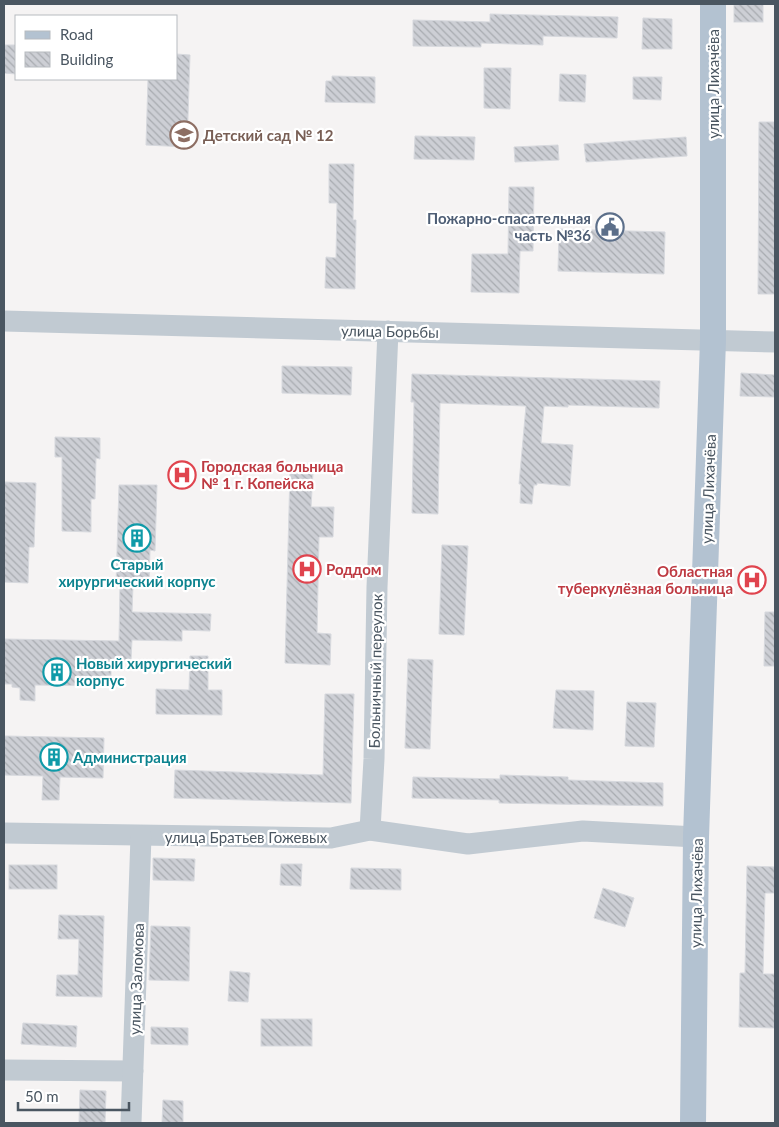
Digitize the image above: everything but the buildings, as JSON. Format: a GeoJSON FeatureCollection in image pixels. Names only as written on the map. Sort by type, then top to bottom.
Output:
{"type":"FeatureCollection","features":[{"type":"Feature","properties":{"kind":"main road","name":"улица Лихачёва"},"geometry":{"type":"LineString","coordinates":[[694,1123],[696,837],[712,340],[713,4]]}},
{"type":"Feature","properties":{"kind":"street","name":"улица Борьбы"},"geometry":{"type":"LineString","coordinates":[[4,321],[775,342]]}},
{"type":"Feature","properties":{"kind":"street","name":"Больничный переулок"},"geometry":{"type":"LineString","coordinates":[[370,830],[374,759],[377,587],[388,331]]}},
{"type":"Feature","properties":{"kind":"street","name":"улица Братьев Гожевых"},"geometry":{"type":"LineString","coordinates":[[4,833],[330,838],[370,830],[468,844],[583,831],[696,837]]}},
{"type":"Feature","properties":{"kind":"street","name":"улица Заломова"},"geometry":{"type":"LineString","coordinates":[[131,1123],[141,836]]}},
{"type":"Feature","properties":{"kind":"street"},"geometry":{"type":"LineString","coordinates":[[4,1070],[133,1071]]}},
{"type":"Feature","properties":{"kind":"place","name":"Детский сад № 12"},"geometry":{"type":"Point","coordinates":[184,135]}},
{"type":"Feature","properties":{"kind":"place","name":"Пожарно-спасательная часть №36"},"geometry":{"type":"Point","coordinates":[610,227]}},
{"type":"Feature","properties":{"kind":"place","name":"Городская больница № 1 г. Копейска"},"geometry":{"type":"Point","coordinates":[182,475]}},
{"type":"Feature","properties":{"kind":"place","name":"Старый хирургический корпус"},"geometry":{"type":"Point","coordinates":[137,538]}},
{"type":"Feature","properties":{"kind":"place","name":"Роддом"},"geometry":{"type":"Point","coordinates":[307,569]}},
{"type":"Feature","properties":{"kind":"place","name":"Областная туберкулёзная больница"},"geometry":{"type":"Point","coordinates":[752,580]}},
{"type":"Feature","properties":{"kind":"place","name":"Новый хирургический корпус"},"geometry":{"type":"Point","coordinates":[57,672]}},
{"type":"Feature","properties":{"kind":"place","name":"Администрация"},"geometry":{"type":"Point","coordinates":[54,757]}}]}
